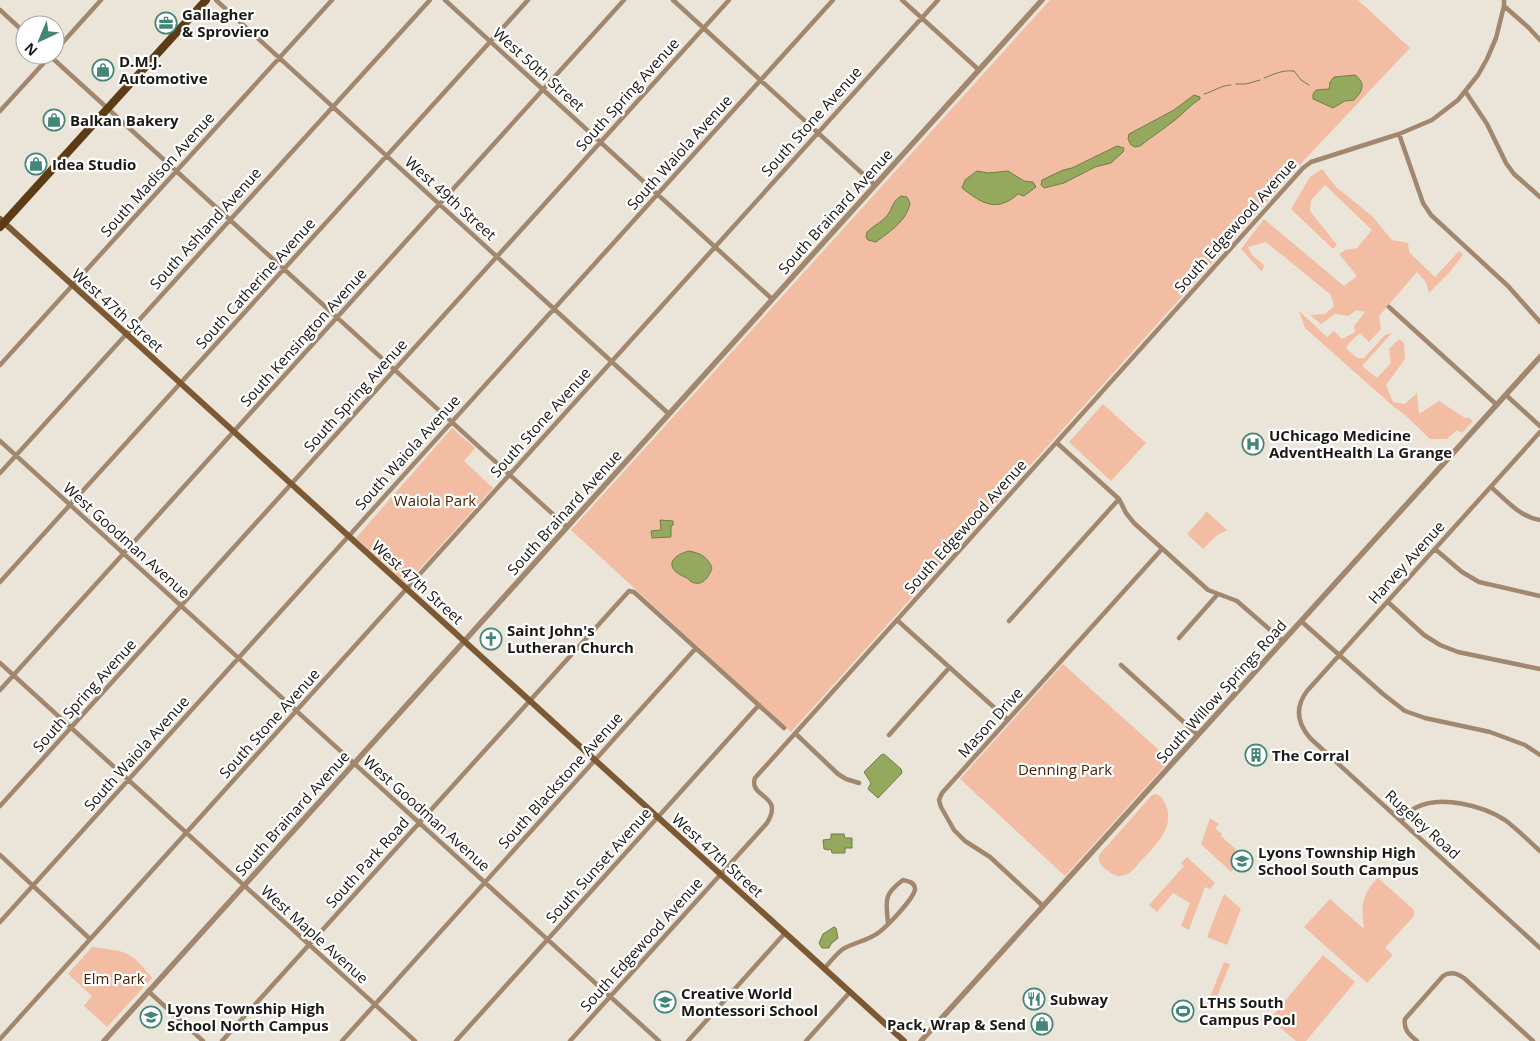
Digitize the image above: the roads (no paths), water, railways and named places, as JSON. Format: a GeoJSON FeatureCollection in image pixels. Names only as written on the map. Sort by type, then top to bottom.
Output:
{"type":"FeatureCollection","features":[{"type":"Feature","properties":{"kind":"main road"},"geometry":{"type":"LineString","coordinates":[[1,223],[206,0]]}},
{"type":"Feature","properties":{"kind":"main road","name":"West 47th Street"},"geometry":{"type":"LineString","coordinates":[[1,223],[181,383],[904,1041]]}},
{"type":"Feature","properties":{"kind":"street"},"geometry":{"type":"LineString","coordinates":[[65,39],[101,0]]}},
{"type":"Feature","properties":{"kind":"street","name":"West 49th Street"},"geometry":{"type":"LineString","coordinates":[[216,0],[669,414]]}},
{"type":"Feature","properties":{"kind":"street","name":"South Madison Avenue"},"geometry":{"type":"LineString","coordinates":[[0,365],[332,0]]}},
{"type":"Feature","properties":{"kind":"street","name":"South Ashland Avenue"},"geometry":{"type":"LineString","coordinates":[[0,473],[430,0]]}},
{"type":"Feature","properties":{"kind":"street","name":"West 50th Street"},"geometry":{"type":"LineString","coordinates":[[445,0],[772,299]]}},
{"type":"Feature","properties":{"kind":"street","name":"South Catherine Avenue"},"geometry":{"type":"LineString","coordinates":[[0,582],[528,0]]}},
{"type":"Feature","properties":{"kind":"street","name":"South Kensington Avenue"},"geometry":{"type":"LineString","coordinates":[[0,690],[624,0]]}},
{"type":"Feature","properties":{"kind":"street"},"geometry":{"type":"LineString","coordinates":[[674,0],[876,185]]}},
{"type":"Feature","properties":{"kind":"street","name":"South Spring Avenue"},"geometry":{"type":"LineString","coordinates":[[0,806],[729,0]]}},
{"type":"Feature","properties":{"kind":"street","name":"South Waiola Avenue"},"geometry":{"type":"LineString","coordinates":[[0,922],[833,0]]}},
{"type":"Feature","properties":{"kind":"street"},"geometry":{"type":"LineString","coordinates":[[902,0],[979,70]]}},
{"type":"Feature","properties":{"kind":"street","name":"South Stone Avenue"},"geometry":{"type":"LineString","coordinates":[[0,1039],[938,0]]}},
{"type":"Feature","properties":{"kind":"street","name":"South Brainard Avenue"},"geometry":{"type":"LineString","coordinates":[[104,1041],[1042,0]]}},
{"type":"Feature","properties":{"kind":"street","name":"South Edgewood Avenue"},"geometry":{"type":"LineString","coordinates":[[570,1041],[767,823],[772,815],[773,808],[770,801],[756,788],[754,780],[897,620],[1303,168],[1311,162],[1399,134],[1432,120],[1446,110],[1465,91],[1478,75],[1496,38],[1504,0]]}},
{"type":"Feature","properties":{"kind":"street"},"geometry":{"type":"LineString","coordinates":[[1504,6],[1540,40]]}},
{"type":"Feature","properties":{"kind":"street"},"geometry":{"type":"LineString","coordinates":[[0,10],[15,24]]}},
{"type":"Feature","properties":{"kind":"street"},"geometry":{"type":"LineString","coordinates":[[0,111],[41,65]]}},
{"type":"Feature","properties":{"kind":"street"},"geometry":{"type":"LineString","coordinates":[[61,65],[567,527]]}},
{"type":"Feature","properties":{"kind":"street"},"geometry":{"type":"LineString","coordinates":[[1465,91],[1487,124],[1506,163],[1514,174],[1540,197]]}},
{"type":"Feature","properties":{"kind":"street"},"geometry":{"type":"LineString","coordinates":[[1399,134],[1423,203],[1431,216],[1508,286],[1540,322]]}},
{"type":"Feature","properties":{"kind":"street"},"geometry":{"type":"LineString","coordinates":[[1389,307],[1497,405]]}},
{"type":"Feature","properties":{"kind":"street","name":"South Willow Springs Road"},"geometry":{"type":"LineString","coordinates":[[921,1041],[1540,357]]}},
{"type":"Feature","properties":{"kind":"street"},"geometry":{"type":"LineString","coordinates":[[1506,395],[1540,426]]}},
{"type":"Feature","properties":{"kind":"street","name":"Harvey Avenue"},"geometry":{"type":"LineString","coordinates":[[1298,713],[1303,697],[1540,432]]}},
{"type":"Feature","properties":{"kind":"street","name":"West Goodman Avenue"},"geometry":{"type":"LineString","coordinates":[[0,441],[659,1041]]}},
{"type":"Feature","properties":{"kind":"street"},"geometry":{"type":"LineString","coordinates":[[1057,443],[1119,499],[1129,518],[1208,590],[1237,601],[1283,641]]}},
{"type":"Feature","properties":{"kind":"street"},"geometry":{"type":"LineString","coordinates":[[1491,487],[1520,513],[1540,520]]}},
{"type":"Feature","properties":{"kind":"street"},"geometry":{"type":"LineString","coordinates":[[1009,622],[1119,499]]}},
{"type":"Feature","properties":{"kind":"street","name":"Mason Drive"},"geometry":{"type":"LineString","coordinates":[[1043,906],[990,857],[965,841],[954,830],[939,800],[942,793],[1162,549]]}},
{"type":"Feature","properties":{"kind":"street"},"geometry":{"type":"LineString","coordinates":[[1435,549],[1462,572],[1479,582],[1540,596]]}},
{"type":"Feature","properties":{"kind":"street","name":"South Park Road"},"geometry":{"type":"LineString","coordinates":[[222,1041],[627,592],[631,590],[696,648]]}},
{"type":"Feature","properties":{"kind":"street"},"geometry":{"type":"LineString","coordinates":[[1179,638],[1217,595]]}},
{"type":"Feature","properties":{"kind":"street"},"geometry":{"type":"LineString","coordinates":[[1388,602],[1424,635],[1440,645],[1458,652],[1540,669]]}},
{"type":"Feature","properties":{"kind":"street"},"geometry":{"type":"LineString","coordinates":[[897,620],[1008,720]]}},
{"type":"Feature","properties":{"kind":"street"},"geometry":{"type":"LineString","coordinates":[[1302,621],[1391,702],[1405,711],[1425,718],[1490,732],[1525,745],[1540,755]]}},
{"type":"Feature","properties":{"kind":"street"},"geometry":{"type":"LineString","coordinates":[[696,648],[784,728]]}},
{"type":"Feature","properties":{"kind":"street","name":"South Blackstone Avenue"},"geometry":{"type":"LineString","coordinates":[[342,1041],[696,648]]}},
{"type":"Feature","properties":{"kind":"street","name":"West Maple Avenue"},"geometry":{"type":"LineString","coordinates":[[0,663],[415,1041]]}},
{"type":"Feature","properties":{"kind":"street"},"geometry":{"type":"LineString","coordinates":[[1121,665],[1198,735]]}},
{"type":"Feature","properties":{"kind":"street"},"geometry":{"type":"LineString","coordinates":[[889,735],[949,668]]}},
{"type":"Feature","properties":{"kind":"street","name":"South Sunset Avenue"},"geometry":{"type":"LineString","coordinates":[[456,1041],[759,705]]}},
{"type":"Feature","properties":{"kind":"street","name":"Rugeley Road"},"geometry":{"type":"LineString","coordinates":[[1298,713],[1301,726],[1310,738],[1540,948]]}},
{"type":"Feature","properties":{"kind":"street"},"geometry":{"type":"LineString","coordinates":[[796,734],[838,774],[859,783]]}},
{"type":"Feature","properties":{"kind":"street"},"geometry":{"type":"LineString","coordinates":[[1401,821],[1415,808],[1422,805],[1444,802],[1466,805],[1495,814],[1506,821],[1540,851]]}},
{"type":"Feature","properties":{"kind":"street"},"geometry":{"type":"LineString","coordinates":[[0,856],[90,938]]}},
{"type":"Feature","properties":{"kind":"street"},"geometry":{"type":"LineString","coordinates":[[824,969],[843,949],[875,935],[888,923],[913,896],[914,885],[908,880],[903,880],[898,884],[886,898],[888,923]]}},
{"type":"Feature","properties":{"kind":"street"},"geometry":{"type":"LineString","coordinates":[[688,1041],[785,933]]}},
{"type":"Feature","properties":{"kind":"street"},"geometry":{"type":"LineString","coordinates":[[1417,1041],[1406,1031],[1404,1027],[1405,1019],[1442,976],[1450,973],[1464,978],[1533,1041]]}},
{"type":"Feature","properties":{"kind":"street"},"geometry":{"type":"LineString","coordinates":[[148,992],[203,1041]]}},
{"type":"Feature","properties":{"kind":"street"},"geometry":{"type":"LineString","coordinates":[[806,1041],[850,992]]}},
{"type":"Feature","properties":{"kind":"waterway"},"geometry":{"type":"LineString","coordinates":[[1264,78],[1282,72],[1294,71],[1301,80],[1309,85]]}},
{"type":"Feature","properties":{"kind":"waterway"},"geometry":{"type":"LineString","coordinates":[[1236,84],[1246,84],[1260,80]]}},
{"type":"Feature","properties":{"kind":"waterway"},"geometry":{"type":"LineString","coordinates":[[1204,94],[1231,85]]}},
{"type":"Feature","properties":{"kind":"place","name":"Gallagher & Sproviero"},"geometry":{"type":"Point","coordinates":[166,23]}},
{"type":"Feature","properties":{"kind":"place","name":"D.M.J. Automotive"},"geometry":{"type":"Point","coordinates":[103,70]}},
{"type":"Feature","properties":{"kind":"place","name":"Balkan Bakery"},"geometry":{"type":"Point","coordinates":[54,120]}},
{"type":"Feature","properties":{"kind":"place","name":"Idea Studio"},"geometry":{"type":"Point","coordinates":[36,164]}},
{"type":"Feature","properties":{"kind":"place","name":"UChicago Medicine AdventHealth La Grange"},"geometry":{"type":"Point","coordinates":[1253,444]}},
{"type":"Feature","properties":{"kind":"place","name":"Saint John's Lutheran Church"},"geometry":{"type":"Point","coordinates":[491,639]}},
{"type":"Feature","properties":{"kind":"place","name":"The Corral"},"geometry":{"type":"Point","coordinates":[1256,755]}},
{"type":"Feature","properties":{"kind":"place","name":"Lyons Township High School South Campus"},"geometry":{"type":"Point","coordinates":[1242,861]}},
{"type":"Feature","properties":{"kind":"place","name":"Subway"},"geometry":{"type":"Point","coordinates":[1034,999]}},
{"type":"Feature","properties":{"kind":"place","name":"Creative World Montessori School"},"geometry":{"type":"Point","coordinates":[665,1002]}},
{"type":"Feature","properties":{"kind":"place","name":"LTHS South Campus Pool"},"geometry":{"type":"Point","coordinates":[1183,1011]}},
{"type":"Feature","properties":{"kind":"place","name":"Lyons Township High School North Campus"},"geometry":{"type":"Point","coordinates":[151,1017]}},
{"type":"Feature","properties":{"kind":"place","name":"Pack, Wrap & Send"},"geometry":{"type":"Point","coordinates":[1042,1024]}},
{"type":"Feature","properties":{"kind":"park label","name":"Waiola Park"},"geometry":{"type":"Point","coordinates":[435,500]}},
{"type":"Feature","properties":{"kind":"park label","name":"Denning Park"},"geometry":{"type":"Point","coordinates":[1065,769]}},
{"type":"Feature","properties":{"kind":"park label","name":"Elm Park"},"geometry":{"type":"Point","coordinates":[114,978]}}]}
